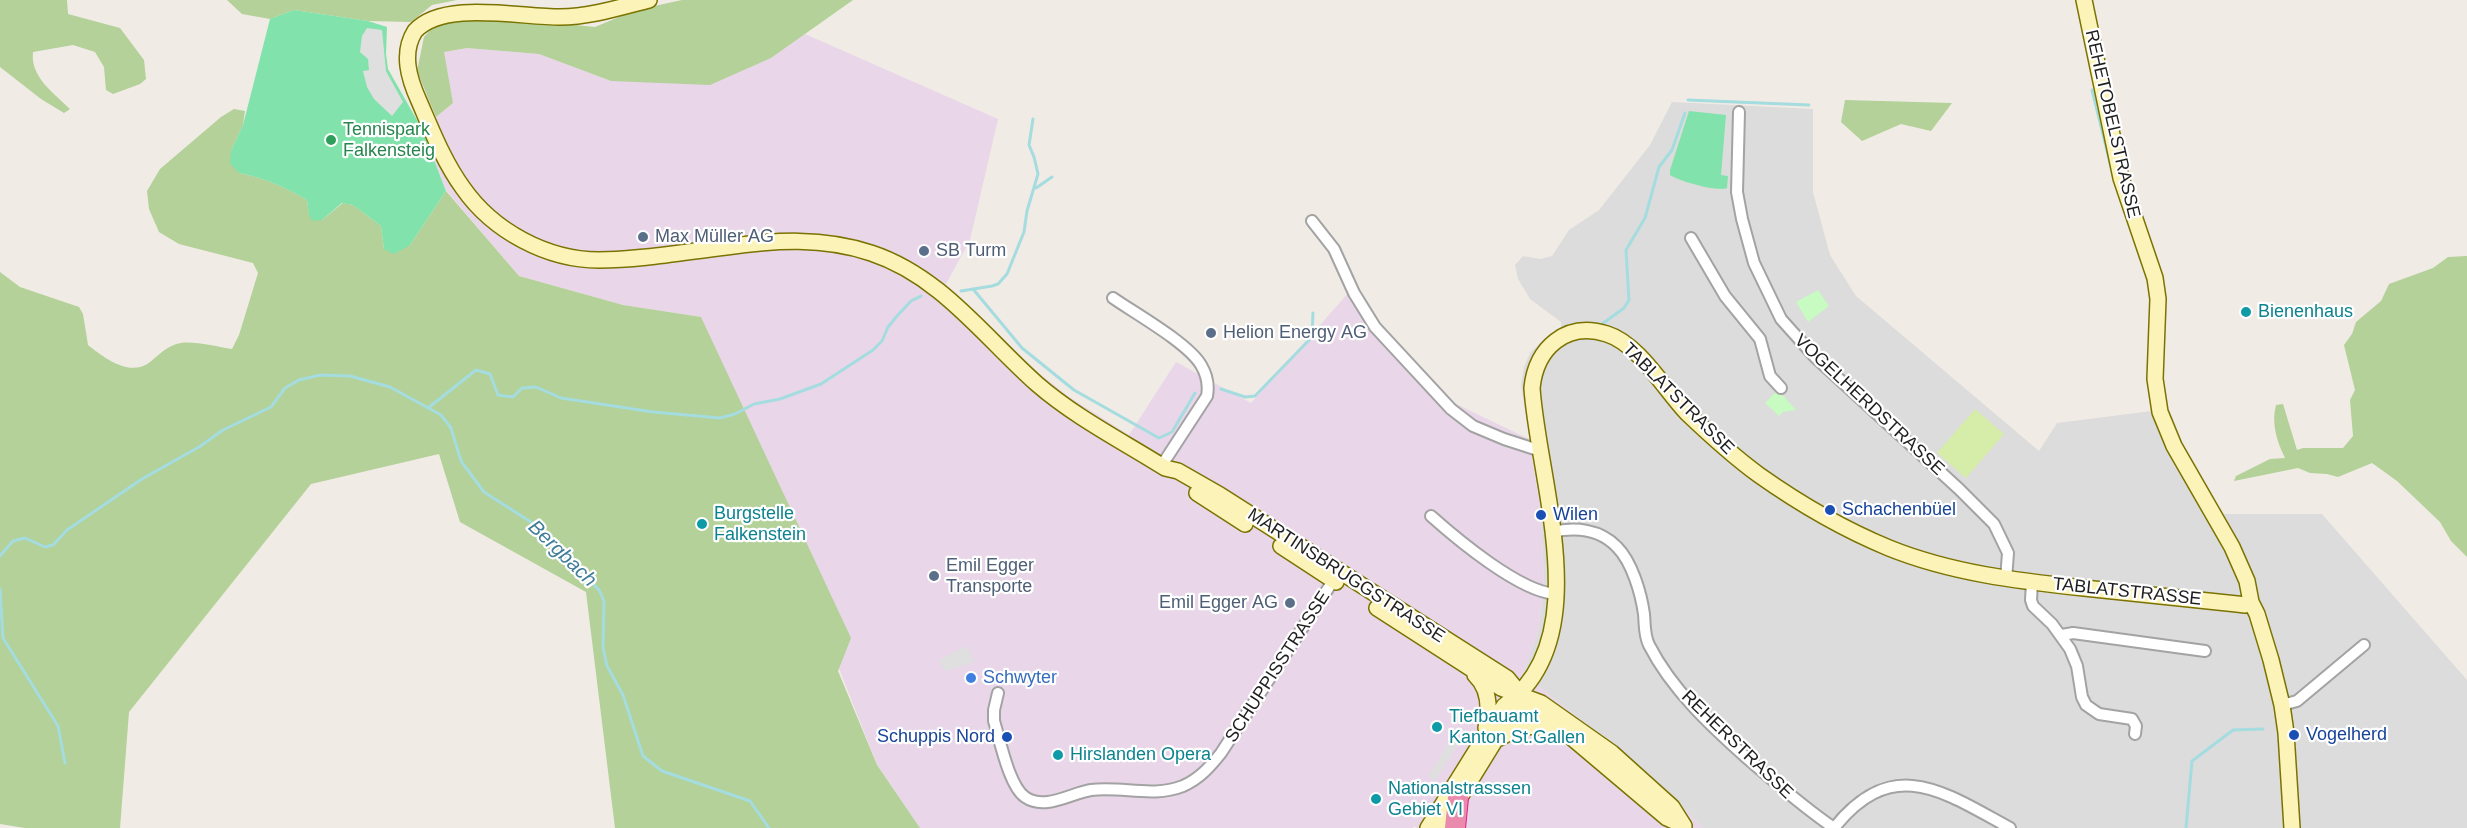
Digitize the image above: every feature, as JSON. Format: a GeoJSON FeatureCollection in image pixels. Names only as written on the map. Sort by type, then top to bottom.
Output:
{"type":"FeatureCollection","features":[{"type":"Feature","properties":{"kind":"highway"},"geometry":{"type":"LineString","coordinates":[[1455,828],[1458,798]]}},
{"type":"Feature","properties":{"kind":"street","name":"MARTINSBRUGGSTRASSE"},"geometry":{"type":"LineString","coordinates":[[650,0],[588,14],[560,17],[454,9],[433,15],[418,28],[409,44],[407,55],[412,84],[451,169],[480,208],[512,233],[534,246],[577,258],[626,259],[787,241],[838,244],[874,254],[912,271],[936,288],[1050,394],[1163,466],[1178,471],[1220,495],[1501,688],[1541,703],[1611,753],[1672,807],[1685,826]]}},
{"type":"Feature","properties":{"kind":"street","name":"REHETOBELSTRASSE"},"geometry":{"type":"LineString","coordinates":[[2084,0],[2121,178],[2155,278],[2158,299],[2154,379],[2160,412],[2174,446],[2238,559],[2247,581],[2251,602],[2271,660],[2282,705],[2292,828]]}},
{"type":"Feature","properties":{"kind":"street","name":"VOGELHERDSTRASSE"},"geometry":{"type":"LineString","coordinates":[[1739,112],[1737,192],[1742,219],[1754,263],[1781,319],[1815,357],[1994,524],[2008,553],[2006,579]]}},
{"type":"Feature","properties":{"kind":"street"},"geometry":{"type":"LineString","coordinates":[[1312,221],[1334,249],[1358,301],[1375,327],[1451,409],[1473,426],[1541,451]]}},
{"type":"Feature","properties":{"kind":"street"},"geometry":{"type":"LineString","coordinates":[[1691,238],[1725,296],[1760,339],[1770,376],[1781,388]]}},
{"type":"Feature","properties":{"kind":"street"},"geometry":{"type":"LineString","coordinates":[[1113,298],[1191,352],[1201,364],[1209,386],[1207,396],[1163,466]]}},
{"type":"Feature","properties":{"kind":"street","name":"TABLATSTRASSE"},"geometry":{"type":"LineString","coordinates":[[1489,739],[1504,706],[1521,694],[1540,666],[1554,620],[1552,532],[1532,388],[1537,363],[1545,350],[1558,339],[1571,333],[1595,331],[1609,334],[1624,343],[1685,411],[1718,442],[1758,474],[1811,510],[1891,549],[1932,562],[2006,579],[2238,604],[2251,602]]}},
{"type":"Feature","properties":{"kind":"street"},"geometry":{"type":"LineString","coordinates":[[1431,516],[1468,547],[1518,580],[1538,590],[1555,594]]}},
{"type":"Feature","properties":{"kind":"street","name":"REHERSTRASSE"},"geometry":{"type":"LineString","coordinates":[[1552,532],[1570,529],[1590,532],[1616,546],[1631,570],[1641,600],[1644,615],[1643,627],[1648,643],[1677,687],[1707,721],[1776,784],[1834,828]]}},
{"type":"Feature","properties":{"kind":"street","name":"MARTINSBRUGGSTRASSE"},"geometry":{"type":"LineString","coordinates":[[1335,576],[1507,678],[1535,712],[1564,731],[1667,818],[1685,826]]}},
{"type":"Feature","properties":{"kind":"street","name":"SCHUPPISSTRASSE"},"geometry":{"type":"LineString","coordinates":[[998,693],[994,721],[1017,788],[1029,799],[1042,803],[1098,789],[1145,792],[1174,789],[1200,776],[1221,753],[1335,576]]}},
{"type":"Feature","properties":{"kind":"street"},"geometry":{"type":"LineString","coordinates":[[2032,582],[2033,606],[2062,635],[2077,666],[2082,696],[2086,705],[2099,714],[2132,719],[2136,726],[2135,734]]}},
{"type":"Feature","properties":{"kind":"street"},"geometry":{"type":"LineString","coordinates":[[2062,635],[2073,633],[2205,651]]}},
{"type":"Feature","properties":{"kind":"street"},"geometry":{"type":"LineString","coordinates":[[2282,705],[2297,701],[2364,645]]}},
{"type":"Feature","properties":{"kind":"street","name":"MARTINSBRUGGSTRASSE"},"geometry":{"type":"LineString","coordinates":[[1460,661],[1480,680],[1486,690],[1489,739],[1520,728],[1545,727],[1590,752]]}},
{"type":"Feature","properties":{"kind":"street"},"geometry":{"type":"LineString","coordinates":[[1441,828],[1489,739]]}},
{"type":"Feature","properties":{"kind":"street"},"geometry":{"type":"LineString","coordinates":[[1428,828],[1489,739]]}},
{"type":"Feature","properties":{"kind":"street"},"geometry":{"type":"LineString","coordinates":[[1834,828],[1851,809],[1869,795],[1905,785],[1933,788],[2010,828]]}},
{"type":"Feature","properties":{"kind":"shaded area"},"geometry":{"type":"Polygon","coordinates":[[[367,28],[382,30],[386,71],[403,102],[392,116],[374,99],[367,87],[363,71],[369,70],[368,59],[360,52],[362,36],[367,28]]]}},
{"type":"Feature","properties":{"kind":"shaded area"},"geometry":{"type":"Polygon","coordinates":[[[805,34],[998,119],[970,240],[945,286],[1016,355],[1069,397],[1129,435],[1176,362],[1251,403],[1350,291],[1456,404],[1529,439],[1541,511],[1544,586],[1538,632],[1522,675],[1651,776],[1703,828],[1417,828],[1414,826],[1413,828],[920,828],[877,765],[701,317],[623,305],[519,276],[446,190],[422,129],[453,103],[443,52],[467,48],[539,54],[611,81],[771,58],[805,34]]]}},
{"type":"Feature","properties":{"kind":"shaded area"},"geometry":{"type":"Polygon","coordinates":[[[1672,102],[1813,109],[1813,192],[1830,255],[1856,296],[2039,451],[2057,423],[2152,411],[2174,446],[2224,514],[2322,514],[2467,680],[2467,828],[1703,828],[1651,776],[1522,675],[1538,632],[1544,586],[1541,511],[1521,385],[1524,367],[1530,353],[1561,327],[1561,322],[1530,299],[1518,279],[1515,265],[1523,256],[1540,259],[1552,256],[1569,230],[1599,210],[1650,145],[1672,102]]]}},
{"type":"Feature","properties":{"kind":"shaded area"},"geometry":{"type":"Polygon","coordinates":[[[966,646],[975,662],[945,671],[939,660],[966,646]]]}},
{"type":"Feature","properties":{"kind":"shaded area"},"geometry":{"type":"Polygon","coordinates":[[[1453,737],[1460,741],[1435,781],[1428,776],[1453,737]]]}},
{"type":"Feature","properties":{"kind":"green space"},"geometry":{"type":"Polygon","coordinates":[[[0,0],[67,0],[68,14],[120,28],[144,60],[146,79],[140,84],[113,94],[106,90],[104,67],[95,52],[73,45],[33,52],[33,61],[39,77],[50,91],[70,109],[64,113],[41,99],[0,67],[0,0]]]}},
{"type":"Feature","properties":{"kind":"green space"},"geometry":{"type":"Polygon","coordinates":[[[227,0],[457,0],[432,5],[411,22],[368,21],[294,10],[270,19],[242,14],[227,0]]]}},
{"type":"Feature","properties":{"kind":"green space"},"geometry":{"type":"Polygon","coordinates":[[[682,0],[853,0],[771,58],[710,85],[611,81],[539,54],[467,48],[444,52],[453,103],[436,117],[417,71],[424,37],[436,24],[475,15],[595,27],[636,10],[682,0]]]}},
{"type":"Feature","properties":{"kind":"green space","name":"Tennispark Falkensteig"},"geometry":{"type":"Polygon","coordinates":[[[294,10],[368,21],[387,27],[388,69],[422,129],[446,191],[410,245],[394,254],[384,249],[381,226],[353,205],[342,203],[322,220],[313,221],[309,215],[307,200],[274,184],[239,173],[230,163],[231,151],[243,125],[270,19],[294,10]]]}},
{"type":"Feature","properties":{"kind":"green space"},"geometry":{"type":"Polygon","coordinates":[[[1845,100],[1952,103],[1931,131],[1901,124],[1862,141],[1841,122],[1845,100]]]}},
{"type":"Feature","properties":{"kind":"green space"},"geometry":{"type":"Polygon","coordinates":[[[234,109],[245,111],[243,125],[231,151],[239,173],[266,180],[299,195],[307,200],[309,214],[322,220],[343,203],[353,205],[381,226],[384,249],[410,245],[446,191],[519,276],[623,305],[701,317],[851,638],[838,671],[877,765],[920,828],[615,828],[586,592],[460,522],[439,454],[311,484],[129,712],[120,828],[25,828],[0,824],[0,272],[20,287],[79,307],[83,314],[88,345],[109,360],[126,367],[142,366],[168,348],[181,343],[199,343],[232,349],[239,335],[258,273],[253,263],[179,244],[159,232],[149,209],[147,191],[160,169],[221,117],[234,109]]]}},
{"type":"Feature","properties":{"kind":"green space"},"geometry":{"type":"Polygon","coordinates":[[[1689,111],[1726,115],[1721,175],[1728,176],[1727,188],[1698,185],[1670,175],[1689,111]]]}},
{"type":"Feature","properties":{"kind":"green space"},"geometry":{"type":"Polygon","coordinates":[[[2467,256],[2467,557],[2451,541],[2440,522],[2397,481],[2372,463],[2338,477],[2310,473],[2298,468],[2234,481],[2236,476],[2270,459],[2285,458],[2276,432],[2274,419],[2276,405],[2283,404],[2297,450],[2343,448],[2353,436],[2350,400],[2355,390],[2344,345],[2352,334],[2356,322],[2381,301],[2389,284],[2433,268],[2448,257],[2467,256]]]}},
{"type":"Feature","properties":{"kind":"green space"},"geometry":{"type":"Polygon","coordinates":[[[1818,290],[1829,306],[1808,322],[1796,302],[1818,290]]]}},
{"type":"Feature","properties":{"kind":"green space"},"geometry":{"type":"Polygon","coordinates":[[[1778,390],[1796,410],[1783,412],[1779,416],[1765,403],[1778,390]]]}},
{"type":"Feature","properties":{"kind":"green space"},"geometry":{"type":"Polygon","coordinates":[[[1975,409],[2004,434],[1966,478],[1937,453],[1975,409]]]}},
{"type":"Feature","properties":{"kind":"waterway"},"geometry":{"type":"LineString","coordinates":[[2092,90],[2112,171]]}},
{"type":"Feature","properties":{"kind":"waterway"},"geometry":{"type":"LineString","coordinates":[[1688,100],[1809,105]]}},
{"type":"Feature","properties":{"kind":"waterway"},"geometry":{"type":"LineString","coordinates":[[1602,324],[1624,308],[1629,300],[1626,250],[1645,218],[1659,167],[1672,150],[1685,113]]}},
{"type":"Feature","properties":{"kind":"waterway"},"geometry":{"type":"LineString","coordinates":[[961,291],[998,284],[1007,274],[1024,232],[1027,211],[1038,174],[1029,145],[1033,119]]}},
{"type":"Feature","properties":{"kind":"waterway"},"geometry":{"type":"LineString","coordinates":[[1036,188],[1052,177]]}},
{"type":"Feature","properties":{"kind":"waterway"},"geometry":{"type":"LineString","coordinates":[[973,289],[1022,348],[1074,390],[1159,438],[1172,432],[1195,393]]}},
{"type":"Feature","properties":{"kind":"waterway"},"geometry":{"type":"LineString","coordinates":[[428,408],[476,370],[490,374],[498,395],[513,397],[522,388],[536,387],[561,398],[653,412],[720,418],[735,414],[754,404],[780,399],[821,384],[873,350],[882,341],[888,327],[897,316],[911,301],[921,296]]}},
{"type":"Feature","properties":{"kind":"waterway"},"geometry":{"type":"LineString","coordinates":[[1221,389],[1245,397],[1255,396],[1312,337],[1313,313]]}},
{"type":"Feature","properties":{"kind":"waterway","name":"Bergbach"},"geometry":{"type":"LineString","coordinates":[[0,556],[13,541],[25,538],[45,547],[53,545],[67,530],[142,479],[199,447],[223,430],[271,407],[285,388],[299,380],[320,375],[350,376],[390,387],[441,415],[451,428],[461,461],[484,492],[537,526],[599,590],[604,601],[603,648],[607,666],[623,695],[643,756],[662,771],[750,801],[769,828]]}},
{"type":"Feature","properties":{"kind":"waterway"},"geometry":{"type":"LineString","coordinates":[[0,589],[3,638],[58,726],[65,763]]}},
{"type":"Feature","properties":{"kind":"waterway"},"geometry":{"type":"LineString","coordinates":[[2186,828],[2192,761],[2233,730],[2263,729]]}},
{"type":"Feature","properties":{"kind":"place","name":"Tennispark Falkensteig"},"geometry":{"type":"Point","coordinates":[331,140]}},
{"type":"Feature","properties":{"kind":"place","name":"Max Müller AG"},"geometry":{"type":"Point","coordinates":[643,237]}},
{"type":"Feature","properties":{"kind":"place","name":"SB Turm"},"geometry":{"type":"Point","coordinates":[924,251]}},
{"type":"Feature","properties":{"kind":"place","name":"Bienenhaus"},"geometry":{"type":"Point","coordinates":[2246,312]}},
{"type":"Feature","properties":{"kind":"place","name":"Helion Energy AG"},"geometry":{"type":"Point","coordinates":[1211,333]}},
{"type":"Feature","properties":{"kind":"place","name":"Schachenbüel"},"geometry":{"type":"Point","coordinates":[1830,510]}},
{"type":"Feature","properties":{"kind":"place","name":"Wilen"},"geometry":{"type":"Point","coordinates":[1541,515]}},
{"type":"Feature","properties":{"kind":"place","name":"Burgstelle Falkenstein"},"geometry":{"type":"Point","coordinates":[702,524]}},
{"type":"Feature","properties":{"kind":"place","name":"Emil Egger Transporte"},"geometry":{"type":"Point","coordinates":[934,576]}},
{"type":"Feature","properties":{"kind":"place","name":"Emil Egger AG"},"geometry":{"type":"Point","coordinates":[1290,603]}},
{"type":"Feature","properties":{"kind":"place","name":"Schwyter"},"geometry":{"type":"Point","coordinates":[971,678]}},
{"type":"Feature","properties":{"kind":"place","name":"Tiefbauamt Kanton St.Gallen"},"geometry":{"type":"Point","coordinates":[1437,727]}},
{"type":"Feature","properties":{"kind":"place","name":"Vogelherd"},"geometry":{"type":"Point","coordinates":[2294,735]}},
{"type":"Feature","properties":{"kind":"place","name":"Schuppis Nord"},"geometry":{"type":"Point","coordinates":[1007,737]}},
{"type":"Feature","properties":{"kind":"place","name":"Hirslanden Opera"},"geometry":{"type":"Point","coordinates":[1058,755]}},
{"type":"Feature","properties":{"kind":"place","name":"Nationalstrasssen Gebiet VI"},"geometry":{"type":"Point","coordinates":[1376,799]}}]}
